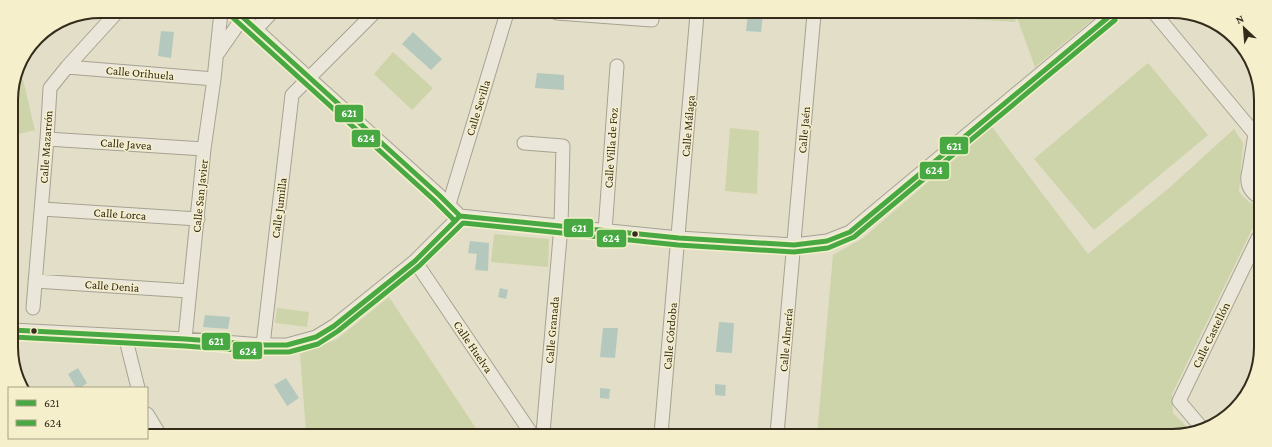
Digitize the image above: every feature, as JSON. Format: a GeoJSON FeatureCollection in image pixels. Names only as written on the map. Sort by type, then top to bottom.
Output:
{"type":"FeatureCollection","features":[{"type":"Feature","properties":{"kind":"street","name":"Calle Mazarrón"},"geometry":{"type":"LineString","coordinates":[[32,308],[48,139],[50,88],[112,18]]}},
{"type":"Feature","properties":{"kind":"street","name":"Calle San Javier"},"geometry":{"type":"LineString","coordinates":[[185,339],[204,149],[214,79],[220,18]]}},
{"type":"Feature","properties":{"kind":"street","name":"Calle San Javier"},"geometry":{"type":"LineString","coordinates":[[217,54],[238,18]]}},
{"type":"Feature","properties":{"kind":"street"},"geometry":{"type":"LineString","coordinates":[[244,18],[449,204],[460,216],[678,238],[794,245],[827,241],[850,232],[1107,18]]}},
{"type":"Feature","properties":{"kind":"street"},"geometry":{"type":"LineString","coordinates":[[256,29],[266,18]]}},
{"type":"Feature","properties":{"kind":"street","name":"Calle Jumilla"},"geometry":{"type":"LineString","coordinates":[[263,346],[292,95],[310,79],[369,18]]}},
{"type":"Feature","properties":{"kind":"street","name":"Calle Sevilla"},"geometry":{"type":"LineString","coordinates":[[449,204],[505,18]]}},
{"type":"Feature","properties":{"kind":"street"},"geometry":{"type":"LineString","coordinates":[[637,18],[652,20]]}},
{"type":"Feature","properties":{"kind":"street","name":"Calle Málaga"},"geometry":{"type":"LineString","coordinates":[[678,238],[697,18]]}},
{"type":"Feature","properties":{"kind":"street","name":"Calle Jaén"},"geometry":{"type":"LineString","coordinates":[[794,245],[814,18]]}},
{"type":"Feature","properties":{"kind":"street"},"geometry":{"type":"LineString","coordinates":[[1158,18],[1254,133]]}},
{"type":"Feature","properties":{"kind":"street","name":"Calle Villa de Foz"},"geometry":{"type":"LineString","coordinates":[[605,230],[617,66]]}},
{"type":"Feature","properties":{"kind":"street","name":"Calle Orihuela"},"geometry":{"type":"LineString","coordinates":[[67,67],[214,79]]}},
{"type":"Feature","properties":{"kind":"street","name":"Calle Javea"},"geometry":{"type":"LineString","coordinates":[[48,139],[204,149]]}},
{"type":"Feature","properties":{"kind":"street","name":"Calle Granada"},"geometry":{"type":"LineString","coordinates":[[524,143],[563,146],[561,226],[543,429]]}},
{"type":"Feature","properties":{"kind":"street"},"geometry":{"type":"LineString","coordinates":[[1254,149],[1248,172],[1248,184],[1254,194]]}},
{"type":"Feature","properties":{"kind":"street"},"geometry":{"type":"LineString","coordinates":[[1248,172],[1254,165]]}},
{"type":"Feature","properties":{"kind":"street","name":"Calle Lorca"},"geometry":{"type":"LineString","coordinates":[[42,209],[198,219]]}},
{"type":"Feature","properties":{"kind":"street"},"geometry":{"type":"LineString","coordinates":[[18,330],[185,339],[263,346],[287,345],[316,337],[334,326],[415,261],[460,216]]}},
{"type":"Feature","properties":{"kind":"street","name":"Calle Córdoba"},"geometry":{"type":"LineString","coordinates":[[661,429],[678,238]]}},
{"type":"Feature","properties":{"kind":"street","name":"Calle Almería"},"geometry":{"type":"LineString","coordinates":[[777,429],[794,245]]}},
{"type":"Feature","properties":{"kind":"street","name":"Calle Castellón"},"geometry":{"type":"LineString","coordinates":[[1199,425],[1179,401],[1254,246]]}},
{"type":"Feature","properties":{"kind":"street","name":"Calle Huelva"},"geometry":{"type":"LineString","coordinates":[[415,261],[528,429]]}},
{"type":"Feature","properties":{"kind":"street","name":"Calle Denia"},"geometry":{"type":"LineString","coordinates":[[35,281],[189,291]]}},
{"type":"Feature","properties":{"kind":"street"},"geometry":{"type":"LineString","coordinates":[[125,336],[138,387]]}},
{"type":"Feature","properties":{"kind":"street"},"geometry":{"type":"LineString","coordinates":[[148,416],[156,429]]}},
{"type":"Feature","properties":{"kind":"green space"},"geometry":{"type":"Polygon","coordinates":[[[950,18],[1015,18],[1016,22],[950,18]]]}},
{"type":"Feature","properties":{"kind":"green space"},"geometry":{"type":"Polygon","coordinates":[[[1017,18],[1094,18],[1035,67],[1017,18]]]}},
{"type":"Feature","properties":{"kind":"green space"},"geometry":{"type":"Polygon","coordinates":[[[393,52],[433,88],[412,110],[374,74],[393,52]]]}},
{"type":"Feature","properties":{"kind":"green space"},"geometry":{"type":"Polygon","coordinates":[[[1148,63],[1208,135],[1094,230],[1034,159],[1148,63]]]}},
{"type":"Feature","properties":{"kind":"green space"},"geometry":{"type":"Polygon","coordinates":[[[23,80],[35,130],[18,134],[18,95],[21,81],[23,80]]]}},
{"type":"Feature","properties":{"kind":"green space"},"geometry":{"type":"Polygon","coordinates":[[[992,127],[1088,254],[1169,188],[1234,129],[1243,143],[1239,192],[1249,202],[1254,204],[1254,225],[1172,394],[1173,413],[1187,427],[1177,429],[817,429],[833,255],[863,238],[992,127]]]}},
{"type":"Feature","properties":{"kind":"green space"},"geometry":{"type":"Polygon","coordinates":[[[730,128],[759,131],[757,194],[725,191],[730,128]]]}},
{"type":"Feature","properties":{"kind":"green space"},"geometry":{"type":"Polygon","coordinates":[[[494,234],[549,239],[548,267],[491,262],[494,234]]]}},
{"type":"Feature","properties":{"kind":"green space"},"geometry":{"type":"Polygon","coordinates":[[[389,297],[476,429],[306,429],[300,354],[337,339],[389,297]]]}},
{"type":"Feature","properties":{"kind":"green space"},"geometry":{"type":"Polygon","coordinates":[[[277,308],[309,312],[307,327],[275,323],[277,308]]]}},
{"type":"Feature","properties":{"kind":"shaded area"},"geometry":{"type":"Polygon","coordinates":[[[748,18],[763,18],[761,32],[746,31],[748,18]]]}},
{"type":"Feature","properties":{"kind":"shaded area"},"geometry":{"type":"Polygon","coordinates":[[[161,31],[174,32],[171,58],[158,56],[161,31]]]}},
{"type":"Feature","properties":{"kind":"shaded area"},"geometry":{"type":"Polygon","coordinates":[[[413,32],[442,59],[431,70],[402,44],[413,32]]]}},
{"type":"Feature","properties":{"kind":"shaded area"},"geometry":{"type":"Polygon","coordinates":[[[537,73],[564,75],[564,90],[535,88],[537,73]]]}},
{"type":"Feature","properties":{"kind":"shaded area"},"geometry":{"type":"Polygon","coordinates":[[[470,241],[489,243],[488,271],[475,270],[477,254],[468,253],[470,241]]]}},
{"type":"Feature","properties":{"kind":"shaded area"},"geometry":{"type":"Polygon","coordinates":[[[500,288],[508,290],[506,299],[498,297],[500,288]]]}},
{"type":"Feature","properties":{"kind":"shaded area"},"geometry":{"type":"Polygon","coordinates":[[[205,315],[230,317],[228,329],[203,327],[205,315]]]}},
{"type":"Feature","properties":{"kind":"shaded area"},"geometry":{"type":"Polygon","coordinates":[[[719,322],[734,323],[732,353],[716,352],[719,322]]]}},
{"type":"Feature","properties":{"kind":"shaded area"},"geometry":{"type":"Polygon","coordinates":[[[603,328],[618,328],[615,358],[600,357],[603,328]]]}},
{"type":"Feature","properties":{"kind":"shaded area"},"geometry":{"type":"Polygon","coordinates":[[[78,368],[87,383],[81,387],[75,387],[68,374],[78,368]]]}},
{"type":"Feature","properties":{"kind":"shaded area"},"geometry":{"type":"Polygon","coordinates":[[[286,378],[299,398],[287,406],[274,385],[286,378]]]}},
{"type":"Feature","properties":{"kind":"shaded area"},"geometry":{"type":"Polygon","coordinates":[[[715,384],[726,385],[725,396],[715,395],[715,384]]]}},
{"type":"Feature","properties":{"kind":"shaded area"},"geometry":{"type":"Polygon","coordinates":[[[600,388],[610,389],[609,399],[600,398],[600,388]]]}},
{"type":"Feature","properties":{"kind":"transit line","name":"624"},"geometry":{"type":"LineString","coordinates":[[233,18],[434,200],[455,221]]}},
{"type":"Feature","properties":{"kind":"transit line","name":"621"},"geometry":{"type":"LineString","coordinates":[[244,18],[439,195],[460,216]]}},
{"type":"Feature","properties":{"kind":"transit line","name":"621"},"geometry":{"type":"LineString","coordinates":[[18,330],[185,339],[263,345],[287,345],[316,337],[334,326],[415,261],[460,216],[679,238],[794,245],[827,241],[850,232],[1107,18]]}},
{"type":"Feature","properties":{"kind":"transit line","name":"624"},"geometry":{"type":"LineString","coordinates":[[18,337],[185,346],[262,352],[289,352],[318,344],[338,331],[419,266],[463,223],[678,245],[794,252],[828,248],[854,237],[1115,20]]}}]}
